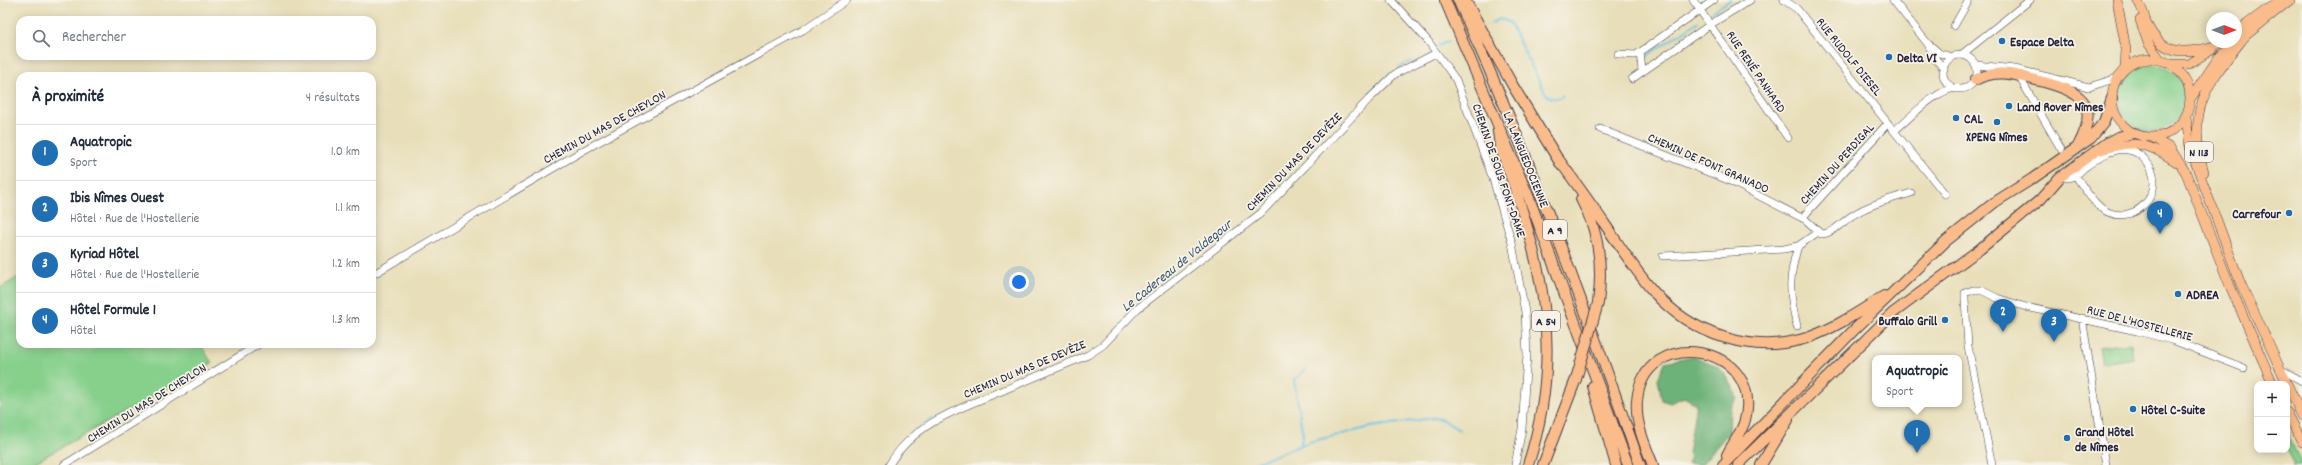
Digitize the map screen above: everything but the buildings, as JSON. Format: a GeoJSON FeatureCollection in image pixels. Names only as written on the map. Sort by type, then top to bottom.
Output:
{"type":"FeatureCollection","features":[{"type":"Feature","properties":{"kind":"highway","name":"LA LANGUEDOCIENNE"},"geometry":{"type":"LineString","coordinates":[[1445,0],[1495,113],[1576,321],[1628,465]]}},
{"type":"Feature","properties":{"kind":"highway","name":"LA LANGUEDOCIENNE"},"geometry":{"type":"LineString","coordinates":[[1458,0],[1491,71],[1539,190],[1640,465]]}},
{"type":"Feature","properties":{"kind":"highway"},"geometry":{"type":"LineString","coordinates":[[1465,0],[1513,86],[1559,160],[1584,205],[1593,228],[1600,263],[1598,303],[1576,379],[1543,465]]}},
{"type":"Feature","properties":{"kind":"highway"},"geometry":{"type":"LineString","coordinates":[[1974,80],[1985,75],[1998,72],[2017,73],[2066,88],[2080,97],[2086,108],[2088,121],[2084,134],[2076,150]]}},
{"type":"Feature","properties":{"kind":"highway"},"geometry":{"type":"LineString","coordinates":[[1722,465],[1806,379],[1946,241],[1986,209],[2076,150],[2099,130],[2107,115],[2112,98]]}},
{"type":"Feature","properties":{"kind":"highway","name":"A 54"},"geometry":{"type":"LineString","coordinates":[[1495,113],[1500,146],[1534,247],[1545,301],[1547,348],[1544,393],[1538,426],[1528,465]]}},
{"type":"Feature","properties":{"kind":"highway"},"geometry":{"type":"LineString","coordinates":[[1738,465],[1879,325],[1980,249],[2040,200],[2060,177],[2118,137],[2134,132]]}},
{"type":"Feature","properties":{"kind":"highway"},"geometry":{"type":"LineString","coordinates":[[1559,160],[1652,289],[1684,319],[1714,335],[1755,344],[1779,344],[1798,340],[1836,325],[1902,284]]}},
{"type":"Feature","properties":{"kind":"highway"},"geometry":{"type":"LineString","coordinates":[[1576,321],[1616,465]]}},
{"type":"Feature","properties":{"kind":"highway"},"geometry":{"type":"LineString","coordinates":[[1652,465],[1638,416],[1637,400],[1640,386],[1648,373],[1660,361],[1674,354],[1691,351],[1714,355],[1731,367],[1740,379],[1746,394],[1746,412],[1742,428],[1722,465]]}},
{"type":"Feature","properties":{"kind":"highway"},"geometry":{"type":"LineString","coordinates":[[1762,465],[1789,418],[1801,402]]}},
{"type":"Feature","properties":{"kind":"main road"},"geometry":{"type":"LineString","coordinates":[[2117,0],[2126,49],[2125,68]]}},
{"type":"Feature","properties":{"kind":"main road"},"geometry":{"type":"LineString","coordinates":[[2133,0],[2148,43],[2160,59]]}},
{"type":"Feature","properties":{"kind":"main road"},"geometry":{"type":"LineString","coordinates":[[2137,0],[2148,26],[2165,46],[2187,52],[2197,52],[2208,48]]}},
{"type":"Feature","properties":{"kind":"main road"},"geometry":{"type":"LineString","coordinates":[[2242,28],[2280,0]]}},
{"type":"Feature","properties":{"kind":"main road"},"geometry":{"type":"LineString","coordinates":[[2290,0],[2250,30],[2219,57],[2190,98],[2186,117],[2190,148],[2240,282],[2302,416]]}},
{"type":"Feature","properties":{"kind":"main road","name":"N 113"},"geometry":{"type":"LineString","coordinates":[[2240,282],[2207,181],[2196,137],[2197,121],[2205,95],[2214,79],[2250,30]]}},
{"type":"Feature","properties":{"kind":"main road"},"geometry":{"type":"LineString","coordinates":[[2215,48],[2199,60],[2189,64],[2172,64],[2160,59],[2149,58],[2135,61],[2125,68],[2117,78],[2112,98],[2116,116],[2122,124],[2134,132],[2152,137],[2170,148],[2182,166],[2230,286],[2272,381]]}},
{"type":"Feature","properties":{"kind":"main road"},"geometry":{"type":"LineString","coordinates":[[2172,64],[2186,79],[2190,98]]}},
{"type":"Feature","properties":{"kind":"main road"},"geometry":{"type":"LineString","coordinates":[[2152,137],[2170,132],[2186,117]]}},
{"type":"Feature","properties":{"kind":"main road","name":"N 113"},"geometry":{"type":"LineString","coordinates":[[2097,151],[2120,144],[2136,143],[2160,150],[2182,166]]}},
{"type":"Feature","properties":{"kind":"main road"},"geometry":{"type":"LineString","coordinates":[[2290,417],[2302,442]]}},
{"type":"Feature","properties":{"kind":"street","name":"CHEMIN DU MAS DE CHEYLON"},"geometry":{"type":"LineString","coordinates":[[376,273],[584,150],[803,30],[847,0]]}},
{"type":"Feature","properties":{"kind":"street","name":"CHEMIN DE SOUS FONT-DAME"},"geometry":{"type":"LineString","coordinates":[[1391,0],[1428,41],[1456,80],[1493,179],[1512,243],[1521,282],[1525,312],[1527,355],[1522,429],[1515,465]]}},
{"type":"Feature","properties":{"kind":"street","name":"RUE RENÉ PANHARD"},"geometry":{"type":"LineString","coordinates":[[1693,0],[1711,24],[1788,138]]}},
{"type":"Feature","properties":{"kind":"street"},"geometry":{"type":"LineString","coordinates":[[1618,54],[1636,54],[1640,52],[1714,0]]}},
{"type":"Feature","properties":{"kind":"street"},"geometry":{"type":"LineString","coordinates":[[1632,79],[1711,24],[1750,0]]}},
{"type":"Feature","properties":{"kind":"street","name":"RUE RUDOLF DIESEL"},"geometry":{"type":"LineString","coordinates":[[1784,0],[1797,9],[1945,194]]}},
{"type":"Feature","properties":{"kind":"street"},"geometry":{"type":"LineString","coordinates":[[1795,0],[1797,9]]}},
{"type":"Feature","properties":{"kind":"street"},"geometry":{"type":"LineString","coordinates":[[1893,0],[1928,44],[1934,57],[1944,69]]}},
{"type":"Feature","properties":{"kind":"street"},"geometry":{"type":"LineString","coordinates":[[1954,26],[1969,0]]}},
{"type":"Feature","properties":{"kind":"street"},"geometry":{"type":"LineString","coordinates":[[1938,94],[1945,79],[1944,69],[1948,60],[1952,57],[1961,55],[2030,0]]}},
{"type":"Feature","properties":{"kind":"street"},"geometry":{"type":"LineString","coordinates":[[1928,44],[1939,52],[1952,57]]}},
{"type":"Feature","properties":{"kind":"street"},"geometry":{"type":"LineString","coordinates":[[1894,131],[1938,94],[1950,88],[1967,87],[1974,80],[1976,44]]}},
{"type":"Feature","properties":{"kind":"street"},"geometry":{"type":"LineString","coordinates":[[1640,52],[1642,71]]}},
{"type":"Feature","properties":{"kind":"street","name":"CHEMIN DU MAS DE DEVÈZE"},"geometry":{"type":"LineString","coordinates":[[889,465],[896,453],[917,432],[944,414],[1088,355],[1103,345],[1137,309],[1261,213],[1369,99],[1395,74],[1436,53]]}},
{"type":"Feature","properties":{"kind":"street"},"geometry":{"type":"LineString","coordinates":[[1961,55],[1974,62],[2017,73],[2089,87],[2117,78]]}},
{"type":"Feature","properties":{"kind":"street"},"geometry":{"type":"LineString","coordinates":[[2017,73],[2061,149]]}},
{"type":"Feature","properties":{"kind":"street"},"geometry":{"type":"LineString","coordinates":[[1945,79],[1957,88]]}},
{"type":"Feature","properties":{"kind":"street","name":"CHEMIN DU PERDIGAL"},"geometry":{"type":"LineString","coordinates":[[1802,218],[1888,123]]}},
{"type":"Feature","properties":{"kind":"street","name":"CHEMIN DE FONT GRANADO"},"geometry":{"type":"LineString","coordinates":[[1600,129],[1728,180],[1802,218],[1818,232]]}},
{"type":"Feature","properties":{"kind":"street"},"geometry":{"type":"LineString","coordinates":[[2060,177],[2073,177],[2093,162],[2110,152],[2128,150],[2144,158],[2150,165],[2155,177],[2155,186],[2146,205],[2129,214],[2120,214],[2110,213],[2101,207],[2085,191],[2078,179]]}},
{"type":"Feature","properties":{"kind":"street"},"geometry":{"type":"LineString","coordinates":[[1663,256],[1798,246],[1818,232],[1825,234],[1830,232],[1854,215],[1874,205],[1911,193]]}},
{"type":"Feature","properties":{"kind":"street"},"geometry":{"type":"LineString","coordinates":[[1797,326],[1789,290],[1791,271],[1798,246]]}},
{"type":"Feature","properties":{"kind":"street","name":"RUE DE L'HOSTELLERIE"},"geometry":{"type":"LineString","coordinates":[[1992,465],[1968,346],[1965,293],[1973,290],[1981,290],[1997,298],[2026,307],[2082,318],[2175,341],[2244,368]]}},
{"type":"Feature","properties":{"kind":"street"},"geometry":{"type":"LineString","coordinates":[[2082,318],[2106,465]]}},
{"type":"Feature","properties":{"kind":"street","name":"CHEMIN DU MAS DE CHEYLON"},"geometry":{"type":"LineString","coordinates":[[64,465],[222,369],[253,348]]}},
{"type":"Feature","properties":{"kind":"street"},"geometry":{"type":"LineString","coordinates":[[2280,369],[2302,381]]}},
{"type":"Feature","properties":{"kind":"green space"},"geometry":{"type":"Polygon","coordinates":[[[2145,65],[2159,65],[2171,70],[2180,79],[2185,91],[2183,111],[2176,122],[2159,131],[2145,131],[2133,126],[2124,117],[2119,105],[2119,91],[2124,79],[2133,70],[2145,65]]]}},
{"type":"Feature","properties":{"kind":"green space"},"geometry":{"type":"Polygon","coordinates":[[[16,278],[16,348],[203,348],[212,363],[30,465],[0,465],[0,288],[16,278]]]}},
{"type":"Feature","properties":{"kind":"green space"},"geometry":{"type":"Polygon","coordinates":[[[2131,343],[2133,358],[2102,363],[2099,347],[2131,343]]]}},
{"type":"Feature","properties":{"kind":"green space"},"geometry":{"type":"Polygon","coordinates":[[[1693,356],[1716,366],[1721,370],[1726,375],[1737,398],[1730,409],[1729,432],[1701,465],[1688,463],[1691,457],[1688,453],[1696,404],[1684,397],[1670,403],[1662,400],[1658,379],[1665,362],[1693,356]]]}},
{"type":"Feature","properties":{"kind":"green space"},"geometry":{"type":"Polygon","coordinates":[[[2290,439],[2302,465],[2292,465],[2294,463],[2289,453],[2290,439]]]}},
{"type":"Feature","properties":{"kind":"waterway"},"geometry":{"type":"LineString","coordinates":[[1712,12],[1730,0]]}},
{"type":"Feature","properties":{"kind":"waterway","name":"Le Cadereau de Valdegour"},"geometry":{"type":"LineString","coordinates":[[1491,23],[1500,19],[1509,22],[1546,94],[1554,98],[1563,96]]}},
{"type":"Feature","properties":{"kind":"waterway"},"geometry":{"type":"LineString","coordinates":[[1645,57],[1698,22]]}},
{"type":"Feature","properties":{"kind":"waterway"},"geometry":{"type":"LineString","coordinates":[[1438,46],[1449,41]]}},
{"type":"Feature","properties":{"kind":"waterway","name":"Le Cadereau de Valdegour"},"geometry":{"type":"LineString","coordinates":[[1399,68],[1411,61]]}},
{"type":"Feature","properties":{"kind":"waterway","name":"Le Cadereau de Valdegour"},"geometry":{"type":"LineString","coordinates":[[1369,94],[1391,74]]}},
{"type":"Feature","properties":{"kind":"waterway"},"geometry":{"type":"LineString","coordinates":[[1300,445],[1303,436],[1294,380],[1306,369]]}},
{"type":"Feature","properties":{"kind":"waterway","name":"Le Cadereau de Valdegour"},"geometry":{"type":"LineString","coordinates":[[999,388],[1009,384]]}},
{"type":"Feature","properties":{"kind":"waterway"},"geometry":{"type":"LineString","coordinates":[[1250,465],[1309,442],[1371,427],[1433,418],[1441,419],[1459,430]]}},
{"type":"Feature","properties":{"kind":"waterway","name":"Le Cadereau de Valdegour"},"geometry":{"type":"LineString","coordinates":[[890,458],[911,433],[933,419]]}},
{"type":"Feature","properties":{"kind":"place","name":"Espace Delta"},"geometry":{"type":"Point","coordinates":[2002,41]}},
{"type":"Feature","properties":{"kind":"place","name":"Delta VI"},"geometry":{"type":"Point","coordinates":[1889,57]}},
{"type":"Feature","properties":{"kind":"place","name":"Land Rover Nîmes"},"geometry":{"type":"Point","coordinates":[2009,106]}},
{"type":"Feature","properties":{"kind":"place","name":"CAL"},"geometry":{"type":"Point","coordinates":[1956,118]}},
{"type":"Feature","properties":{"kind":"place","name":"XPENG Nîmes"},"geometry":{"type":"Point","coordinates":[1997,122]}},
{"type":"Feature","properties":{"kind":"place","name":"Carrefour"},"geometry":{"type":"Point","coordinates":[2289,213]}},
{"type":"Feature","properties":{"kind":"place","name":"Hôtel Formule 1"},"geometry":{"type":"Point","coordinates":[2160,234]}},
{"type":"Feature","properties":{"kind":"place","name":"ADREA"},"geometry":{"type":"Point","coordinates":[2178,294]}},
{"type":"Feature","properties":{"kind":"place","name":"Buffalo Grill"},"geometry":{"type":"Point","coordinates":[1945,320]}},
{"type":"Feature","properties":{"kind":"place","name":"Ibis Nîmes Ouest"},"geometry":{"type":"Point","coordinates":[2003,332]}},
{"type":"Feature","properties":{"kind":"place","name":"Kyriad Hôtel"},"geometry":{"type":"Point","coordinates":[2054,342]}},
{"type":"Feature","properties":{"kind":"place","name":"Hôtel C-Suite"},"geometry":{"type":"Point","coordinates":[2133,409]}},
{"type":"Feature","properties":{"kind":"place","name":"Grand Hôtel de Nîmes"},"geometry":{"type":"Point","coordinates":[2067,438]}},
{"type":"Feature","properties":{"kind":"place","name":"Aquatropic"},"geometry":{"type":"Point","coordinates":[1917,453]}}]}
